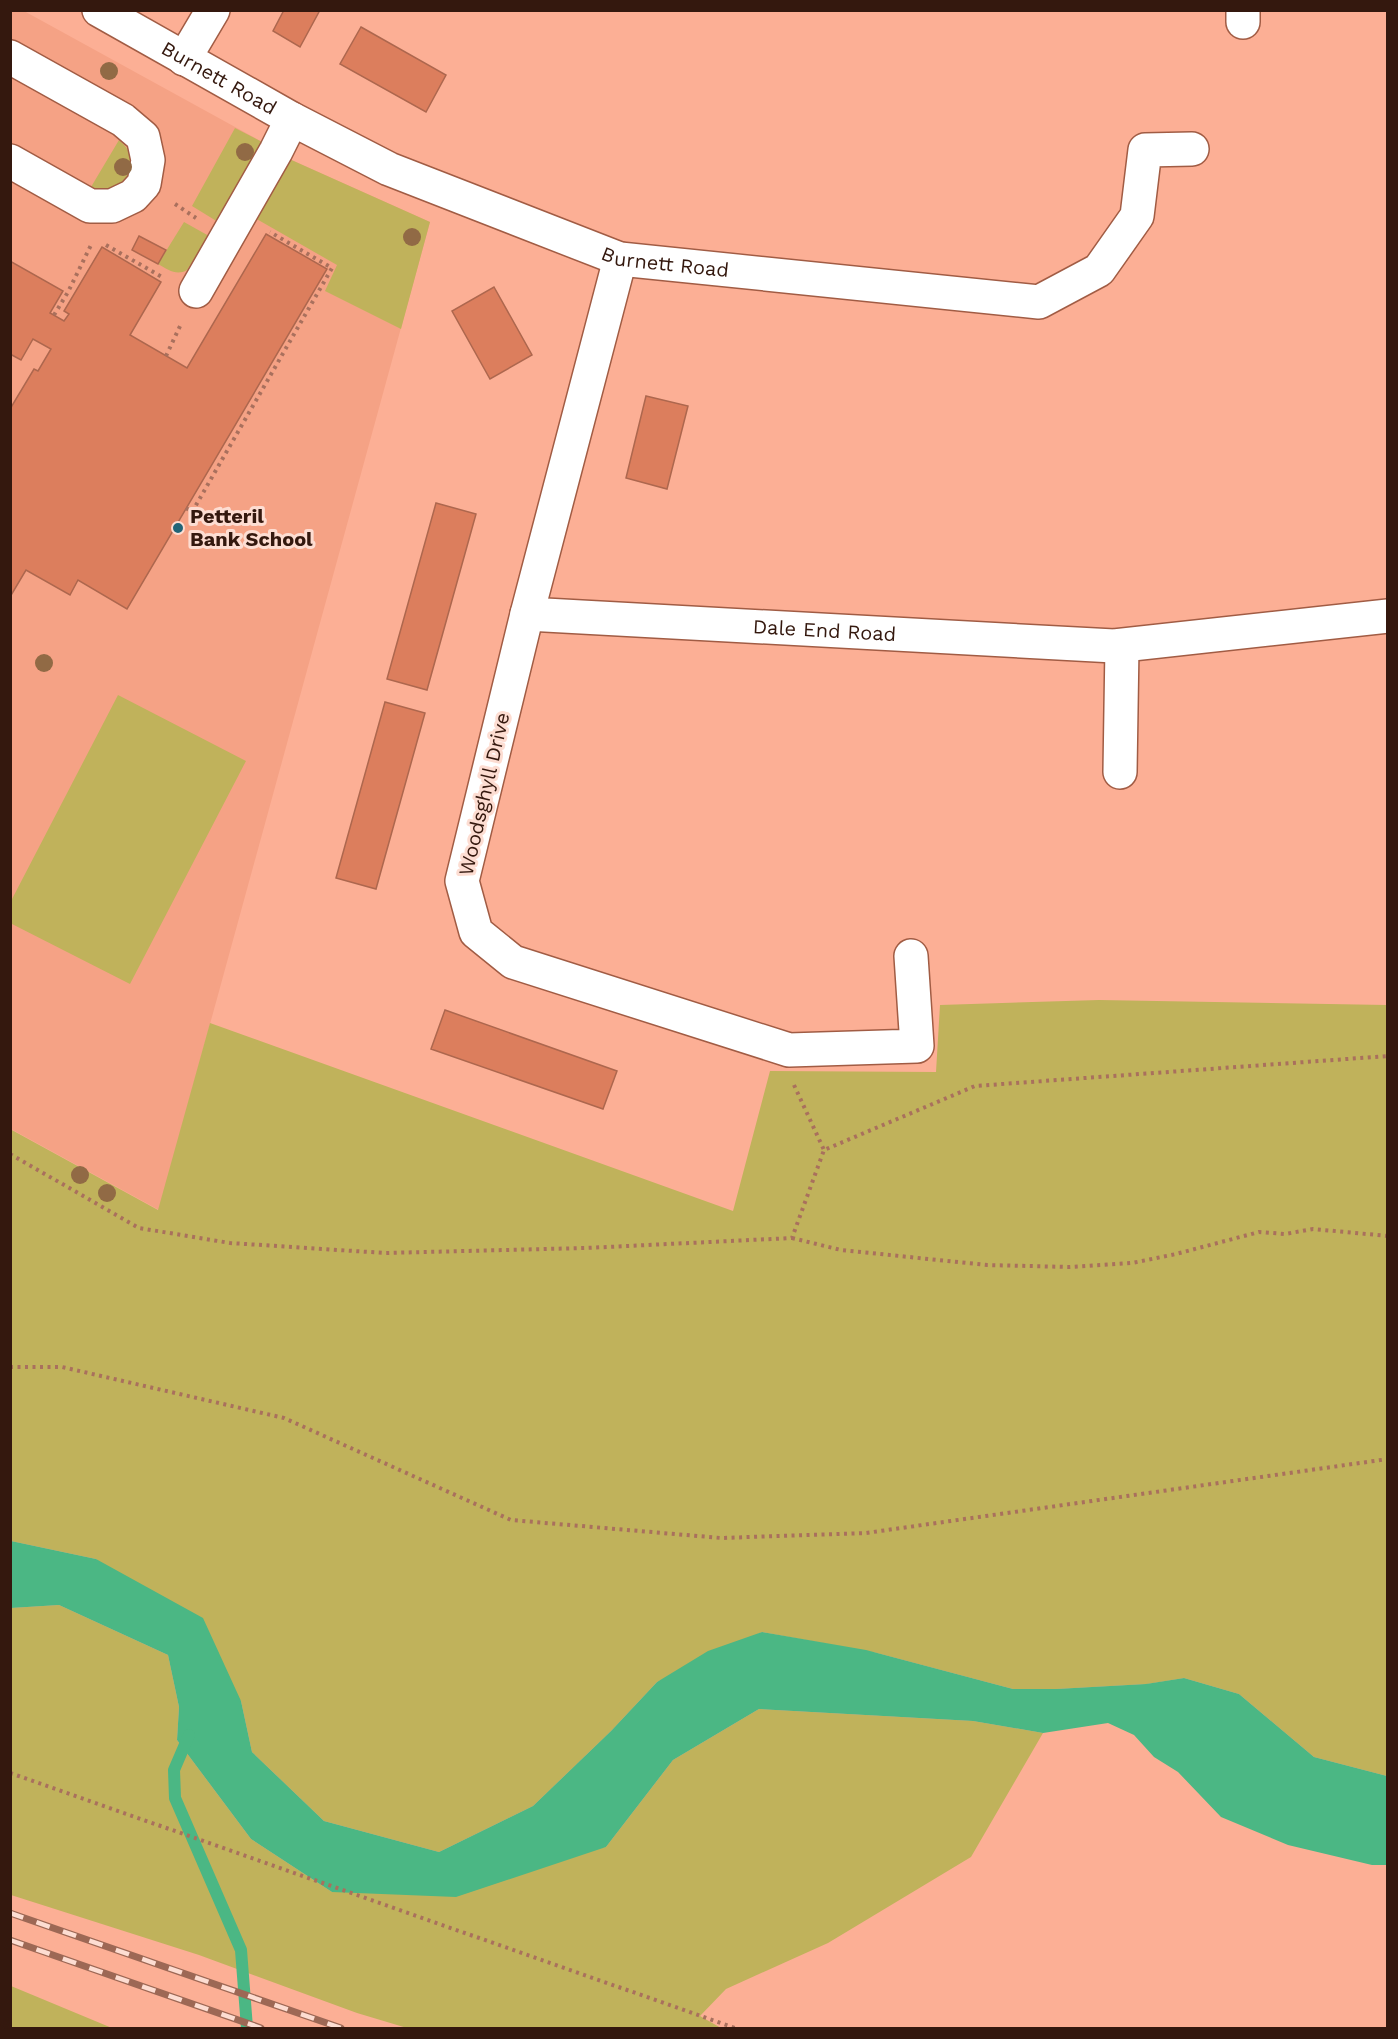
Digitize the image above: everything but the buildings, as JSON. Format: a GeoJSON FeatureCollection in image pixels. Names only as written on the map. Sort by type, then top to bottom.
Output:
{"type":"FeatureCollection","features":[{"type":"Feature","properties":{"kind":"street","name":"Burnett Road"},"geometry":{"type":"LineString","coordinates":[[99,10],[292,119],[389,169],[620,259],[1039,302],[1099,270],[1137,216],[1145,150],[1192,149]]}},
{"type":"Feature","properties":{"kind":"street"},"geometry":{"type":"LineString","coordinates":[[184,59],[213,10]]}},
{"type":"Feature","properties":{"kind":"street"},"geometry":{"type":"LineString","coordinates":[[10,57],[123,120],[143,137],[148,160],[144,184],[133,196],[112,206],[90,206],[10,161]]}},
{"type":"Feature","properties":{"kind":"street"},"geometry":{"type":"LineString","coordinates":[[196,291],[292,119]]}},
{"type":"Feature","properties":{"kind":"street","name":"Woodsghyll Drive"},"geometry":{"type":"LineString","coordinates":[[620,259],[527,614],[462,881],[476,932],[513,962],[789,1050],[916,1046],[911,956]]}},
{"type":"Feature","properties":{"kind":"street","name":"Dale End Road"},"geometry":{"type":"LineString","coordinates":[[527,614],[1122,645],[1388,616]]}},
{"type":"Feature","properties":{"kind":"street"},"geometry":{"type":"LineString","coordinates":[[1120,772],[1122,645]]}},
{"type":"Feature","properties":{"kind":"path"},"geometry":{"type":"LineString","coordinates":[[144,184],[233,227],[332,268],[192,512],[186,508]]}},
{"type":"Feature","properties":{"kind":"path"},"geometry":{"type":"LineString","coordinates":[[54,315],[68,292],[94,238]]}},
{"type":"Feature","properties":{"kind":"path"},"geometry":{"type":"LineString","coordinates":[[104,243],[163,277],[196,291]]}},
{"type":"Feature","properties":{"kind":"path"},"geometry":{"type":"LineString","coordinates":[[789,1050],[792,1081],[824,1150],[792,1238]]}},
{"type":"Feature","properties":{"kind":"path"},"geometry":{"type":"LineString","coordinates":[[824,1150],[975,1086],[1388,1056]]}},
{"type":"Feature","properties":{"kind":"path"},"geometry":{"type":"LineString","coordinates":[[10,1154],[139,1228],[230,1243],[385,1253],[586,1248],[792,1238],[841,1250],[976,1264],[1070,1267],[1132,1263],[1259,1232],[1285,1234],[1313,1229],[1388,1236]]}},
{"type":"Feature","properties":{"kind":"path"},"geometry":{"type":"LineString","coordinates":[[10,1367],[63,1367],[284,1418],[511,1520],[721,1538],[866,1533],[1388,1459]]}},
{"type":"Feature","properties":{"kind":"path"},"geometry":{"type":"LineString","coordinates":[[10,1773],[735,2028]]}},
{"type":"Feature","properties":{"kind":"shaded area","name":"Petteril Bank School"},"geometry":{"type":"Polygon","coordinates":[[[10,11],[24,11],[264,143],[287,158],[430,222],[159,1210],[11,1129],[10,11]]]}},
{"type":"Feature","properties":{"kind":"shaded area"},"geometry":{"type":"Polygon","coordinates":[[[235,128],[264,143],[218,222],[192,206],[235,128]]]}},
{"type":"Feature","properties":{"kind":"shaded area"},"geometry":{"type":"Polygon","coordinates":[[[119,140],[130,154],[132,171],[114,187],[103,189],[91,187],[119,140]]]}},
{"type":"Feature","properties":{"kind":"shaded area"},"geometry":{"type":"Polygon","coordinates":[[[287,158],[430,222],[401,329],[325,291],[337,265],[253,217],[287,158]]]}},
{"type":"Feature","properties":{"kind":"shaded area"},"geometry":{"type":"Polygon","coordinates":[[[184,222],[209,236],[187,270],[176,272],[158,264],[184,222]]]}},
{"type":"Feature","properties":{"kind":"shaded area"},"geometry":{"type":"Polygon","coordinates":[[[118,695],[246,761],[130,984],[10,923],[11,901],[118,695]]]}},
{"type":"Feature","properties":{"kind":"shaded area"},"geometry":{"type":"Polygon","coordinates":[[[1099,1000],[1387,1005],[1387,1776],[1314,1757],[1239,1694],[1184,1678],[1147,1684],[1013,1689],[877,1653],[762,1632],[657,1682],[611,1731],[533,1806],[439,1852],[324,1821],[252,1752],[241,1701],[96,1559],[11,1541],[10,1129],[158,1210],[210,1023],[733,1211],[770,1071],[936,1072],[940,1005],[1099,1000]]]}},
{"type":"Feature","properties":{"kind":"shaded area"},"geometry":{"type":"Polygon","coordinates":[[[11,1541],[96,1559],[203,1618],[241,1701],[252,1752],[324,1821],[439,1852],[533,1806],[611,1731],[657,1682],[708,1651],[762,1632],[866,1650],[1013,1689],[1146,1684],[1184,1678],[1239,1694],[1314,1757],[1387,1776],[1387,1865],[1372,1865],[1288,1845],[1221,1817],[1178,1772],[1154,1757],[1134,1735],[1108,1723],[1043,1733],[973,1721],[759,1709],[673,1760],[606,1847],[456,1897],[332,1892],[251,1839],[177,1740],[179,1707],[168,1655],[59,1605],[11,1608],[11,1541]]]}},
{"type":"Feature","properties":{"kind":"shaded area"},"geometry":{"type":"Polygon","coordinates":[[[59,1605],[168,1655],[179,1707],[177,1740],[251,1839],[332,1892],[606,1847],[673,1760],[759,1709],[973,1721],[1043,1733],[971,1857],[828,1943],[726,1989],[700,2016],[721,2028],[407,2028],[357,2013],[199,1955],[11,1895],[11,1608],[59,1605]]]}},
{"type":"Feature","properties":{"kind":"shaded area"},"geometry":{"type":"Polygon","coordinates":[[[11,1986],[112,2028],[11,2028],[11,1986]]]}},
{"type":"Feature","properties":{"kind":"waterway"},"geometry":{"type":"LineString","coordinates":[[189,1735],[174,1770],[175,1798],[241,1950],[247,2028]]}},
{"type":"Feature","properties":{"kind":"railway"},"geometry":{"type":"LineString","coordinates":[[10,1913],[341,2028]]}},
{"type":"Feature","properties":{"kind":"railway"},"geometry":{"type":"LineString","coordinates":[[10,1940],[261,2028]]}},
{"type":"Feature","properties":{"kind":"place","name":"Petteril Bank School"},"geometry":{"type":"Point","coordinates":[178,528]}}]}
